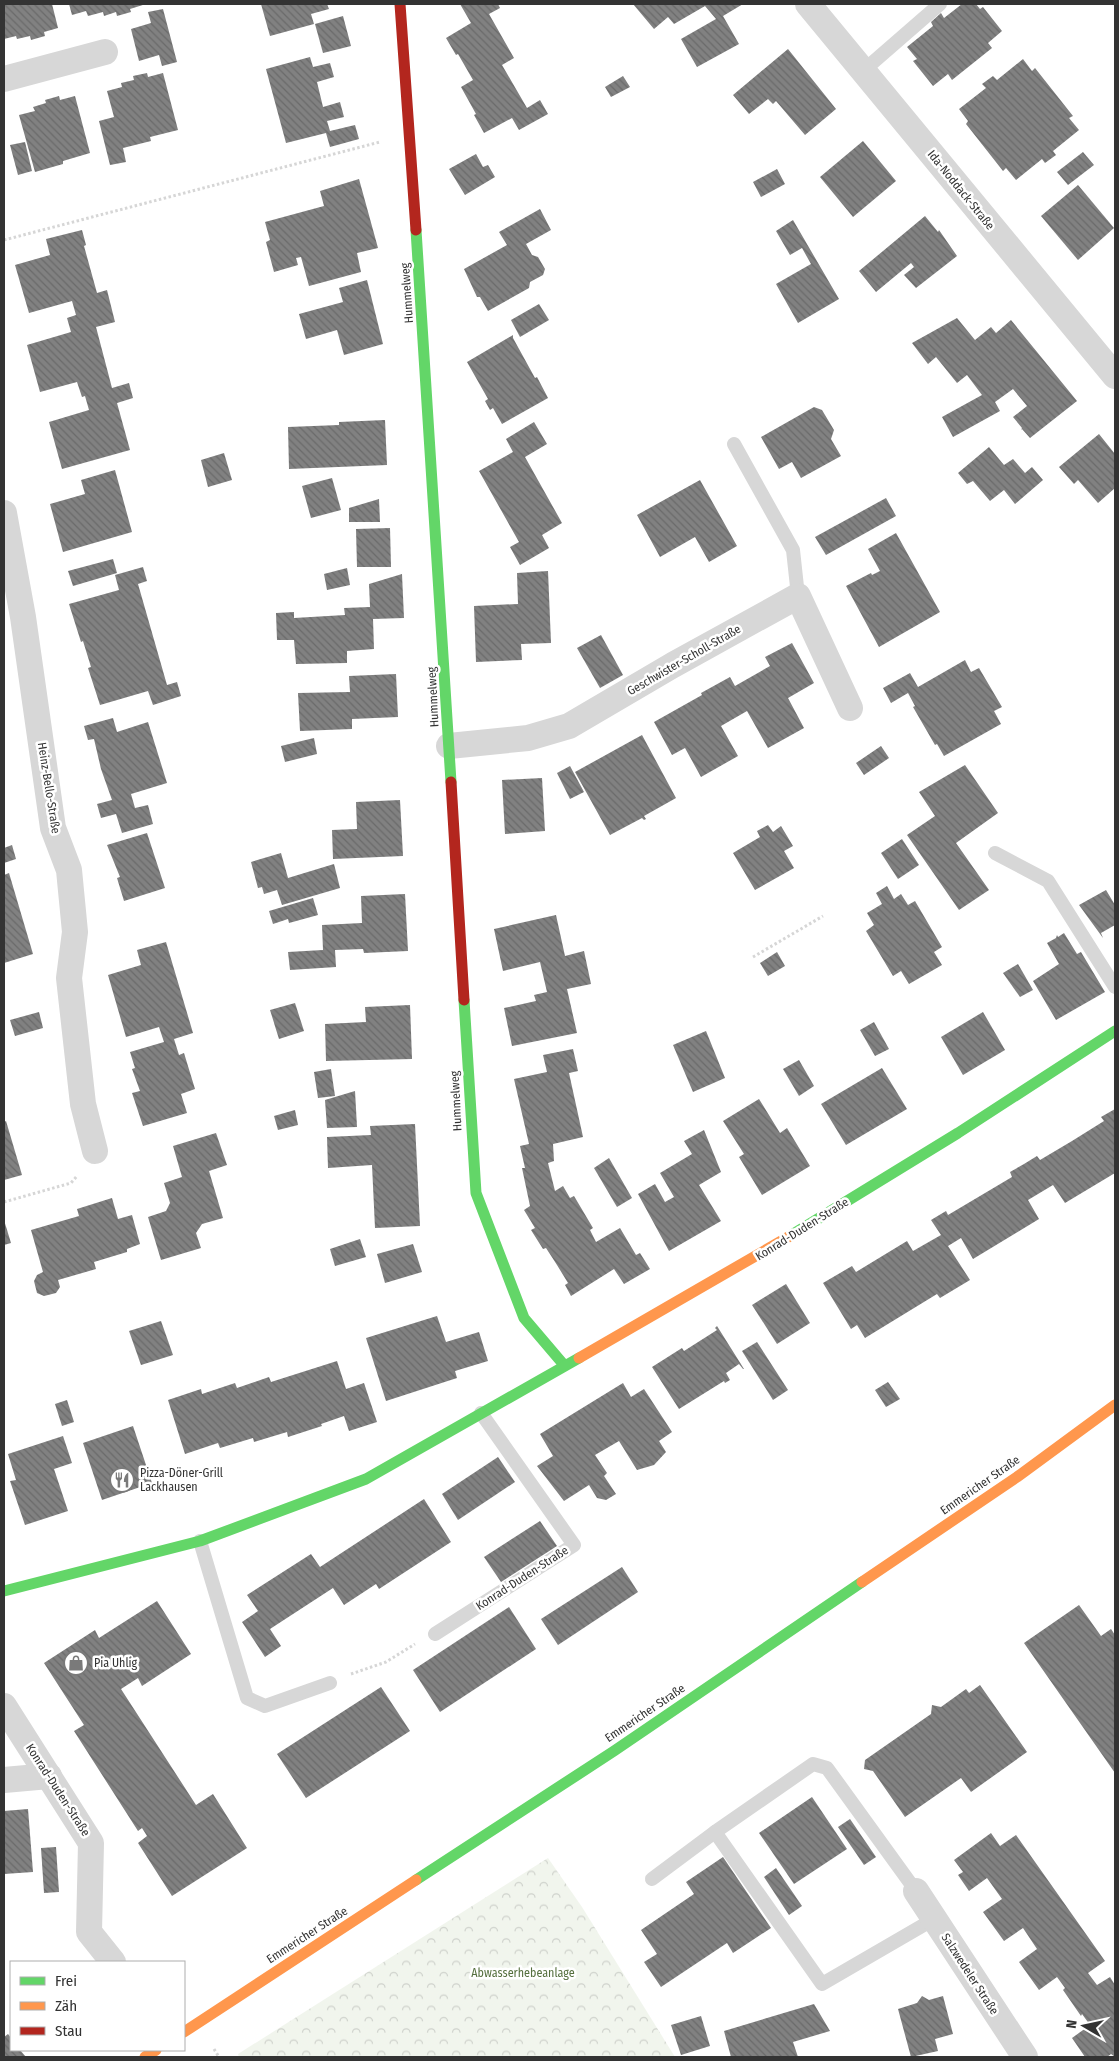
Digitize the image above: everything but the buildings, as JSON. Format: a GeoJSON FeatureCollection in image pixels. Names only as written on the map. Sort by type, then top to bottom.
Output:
{"type":"FeatureCollection","features":[{"type":"Feature","properties":{"kind":"street","name":"Hummelweg"},"geometry":{"type":"LineString","coordinates":[[400,4],[431,442],[476,1193],[524,1318],[564,1365]]}},
{"type":"Feature","properties":{"kind":"street","name":"Ida-Noddack-Straße"},"geometry":{"type":"LineString","coordinates":[[808,4],[1115,376]]}},
{"type":"Feature","properties":{"kind":"street"},"geometry":{"type":"LineString","coordinates":[[4,79],[105,52]]}},
{"type":"Feature","properties":{"kind":"street","name":"Heinz-Bello-Straße"},"geometry":{"type":"LineString","coordinates":[[4,513],[24,617],[53,828],[69,870],[75,932],[69,978],[83,1104],[95,1151]]}},
{"type":"Feature","properties":{"kind":"street"},"geometry":{"type":"LineString","coordinates":[[798,596],[850,708]]}},
{"type":"Feature","properties":{"kind":"street","name":"Geschwister-Scholl-Straße"},"geometry":{"type":"LineString","coordinates":[[449,746],[528,738],[569,726],[673,665],[798,596]]}},
{"type":"Feature","properties":{"kind":"street","name":"Konrad-Duden-Straße"},"geometry":{"type":"LineString","coordinates":[[4,1591],[200,1541],[366,1478],[755,1258],[958,1133],[1115,1031]]}},
{"type":"Feature","properties":{"kind":"street","name":"Emmericher Straße"},"geometry":{"type":"LineString","coordinates":[[185,2031],[614,1751],[1017,1477],[1115,1405]]}},
{"type":"Feature","properties":{"kind":"street","name":"Konrad-Duden-Straße"},"geometry":{"type":"LineString","coordinates":[[4,1706],[91,1843],[89,1932],[112,1961]]}},
{"type":"Feature","properties":{"kind":"street"},"geometry":{"type":"LineString","coordinates":[[4,1780],[49,1776]]}},
{"type":"Feature","properties":{"kind":"street","name":"Salzwedeler Straße"},"geometry":{"type":"LineString","coordinates":[[916,1891],[1024,2057]]}},
{"type":"Feature","properties":{"kind":"lane"},"geometry":{"type":"LineString","coordinates":[[863,71],[940,4]]}},
{"type":"Feature","properties":{"kind":"lane"},"geometry":{"type":"LineString","coordinates":[[734,444],[793,550],[798,596]]}},
{"type":"Feature","properties":{"kind":"lane"},"geometry":{"type":"LineString","coordinates":[[995,852],[1048,882],[1115,987]]}},
{"type":"Feature","properties":{"kind":"lane","name":"Konrad-Duden-Straße"},"geometry":{"type":"LineString","coordinates":[[435,1634],[574,1544],[481,1413]]}},
{"type":"Feature","properties":{"kind":"lane"},"geometry":{"type":"LineString","coordinates":[[200,1541],[247,1698],[265,1706],[330,1683]]}},
{"type":"Feature","properties":{"kind":"lane"},"geometry":{"type":"LineString","coordinates":[[652,1880],[715,1832],[813,1764],[827,1768],[916,1891]]}},
{"type":"Feature","properties":{"kind":"lane"},"geometry":{"type":"LineString","coordinates":[[715,1832],[822,1984],[934,1919]]}},
{"type":"Feature","properties":{"kind":"path"},"geometry":{"type":"LineString","coordinates":[[4,240],[409,134]]}},
{"type":"Feature","properties":{"kind":"path"},"geometry":{"type":"LineString","coordinates":[[753,957],[823,916]]}},
{"type":"Feature","properties":{"kind":"path"},"geometry":{"type":"LineString","coordinates":[[4,1202],[71,1183],[95,1151]]}},
{"type":"Feature","properties":{"kind":"path"},"geometry":{"type":"LineString","coordinates":[[330,1683],[337,1678],[386,1662],[426,1636],[435,1634]]}},
{"type":"Feature","properties":{"kind":"green space","name":"Abwasserhebeanlage"},"geometry":{"type":"Polygon","coordinates":[[[548,1858],[582,1907],[675,2057],[239,2057],[238,2054],[548,1858]]]}},
{"type":"Feature","properties":{"kind":"traffic: fast"},"geometry":{"type":"LineString","coordinates":[[416,230],[451,782]]}},
{"type":"Feature","properties":{"kind":"traffic: fast"},"geometry":{"type":"LineString","coordinates":[[464,1000],[476,1193],[524,1318],[564,1365]]}},
{"type":"Feature","properties":{"kind":"traffic: fast"},"geometry":{"type":"LineString","coordinates":[[790,1236],[958,1133],[1115,1031]]}},
{"type":"Feature","properties":{"kind":"traffic: fast"},"geometry":{"type":"LineString","coordinates":[[4,1591],[200,1541],[366,1479],[579,1358]]}},
{"type":"Feature","properties":{"kind":"traffic: fast"},"geometry":{"type":"LineString","coordinates":[[416,1880],[614,1751],[862,1582]]}},
{"type":"Feature","properties":{"kind":"traffic: slow"},"geometry":{"type":"LineString","coordinates":[[579,1358],[790,1236]]}},
{"type":"Feature","properties":{"kind":"traffic: slow"},"geometry":{"type":"LineString","coordinates":[[862,1582],[1017,1477],[1115,1405]]}},
{"type":"Feature","properties":{"kind":"traffic: slow"},"geometry":{"type":"LineString","coordinates":[[185,2031],[416,1880]]}},
{"type":"Feature","properties":{"kind":"traffic: slow"},"geometry":{"type":"LineString","coordinates":[[145,2057],[154,2051]]}},
{"type":"Feature","properties":{"kind":"traffic: jam"},"geometry":{"type":"LineString","coordinates":[[400,4],[416,230]]}},
{"type":"Feature","properties":{"kind":"traffic: jam"},"geometry":{"type":"LineString","coordinates":[[451,782],[464,1000]]}},
{"type":"Feature","properties":{"kind":"place","name":"Pizza-Döner-Grill Lackhausen"},"geometry":{"type":"Point","coordinates":[122,1480]}},
{"type":"Feature","properties":{"kind":"place","name":"Pia Uhlig"},"geometry":{"type":"Point","coordinates":[76,1663]}}]}
